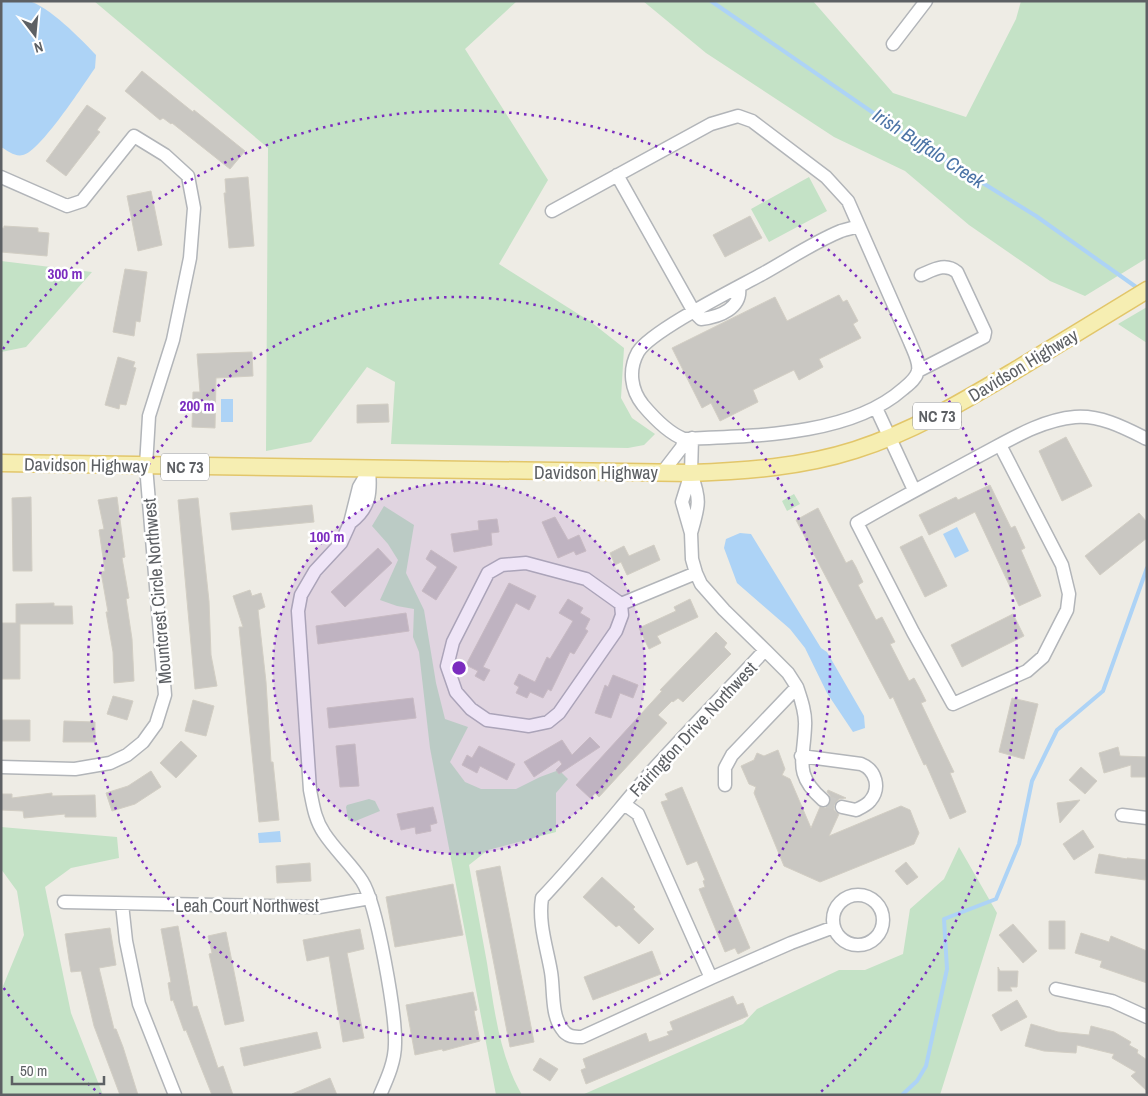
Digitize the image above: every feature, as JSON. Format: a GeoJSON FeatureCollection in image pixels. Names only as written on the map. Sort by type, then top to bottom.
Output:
{"type":"FeatureCollection","features":[{"type":"Feature","properties":{"kind":"main road","name":"Davidson Highway"},"geometry":{"type":"LineString","coordinates":[[1,463],[662,473],[753,470],[804,463],[855,450],[954,408],[1147,290]]}},
{"type":"Feature","properties":{"kind":"street"},"geometry":{"type":"LineString","coordinates":[[893,44],[926,1]]}},
{"type":"Feature","properties":{"kind":"street"},"geometry":{"type":"LineString","coordinates":[[552,211],[711,124],[738,116],[752,121],[826,177],[848,201],[910,342],[917,359],[918,371]]}},
{"type":"Feature","properties":{"kind":"street","name":"Mountcrest Circle Northwest"},"geometry":{"type":"LineString","coordinates":[[1,178],[67,206],[82,201],[134,136],[165,155],[188,176],[194,208],[190,258],[173,340],[149,416],[146,466],[166,687],[156,724],[143,742],[127,755],[100,766],[75,769],[1,767]]}},
{"type":"Feature","properties":{"kind":"street"},"geometry":{"type":"LineString","coordinates":[[617,176],[694,312]]}},
{"type":"Feature","properties":{"kind":"street"},"geometry":{"type":"LineString","coordinates":[[859,226],[841,231],[694,312],[650,339],[638,352],[632,371],[632,384],[636,396],[651,415],[675,436],[688,439],[776,433],[815,427],[866,413],[889,402],[912,381],[918,371],[984,337],[985,332],[981,322],[957,272],[948,267],[940,267],[921,275]]}},
{"type":"Feature","properties":{"kind":"street"},"geometry":{"type":"LineString","coordinates":[[876,408],[914,490]]}},
{"type":"Feature","properties":{"kind":"street"},"geometry":{"type":"LineString","coordinates":[[1000,445],[1062,565],[1069,594],[1067,610],[1042,657],[1027,671],[953,704],[856,522],[1000,445],[1051,422],[1076,417],[1100,418],[1147,439]]}},
{"type":"Feature","properties":{"kind":"street"},"geometry":{"type":"LineString","coordinates":[[662,473],[688,439]]}},
{"type":"Feature","properties":{"kind":"street","name":"Fairington Drive Northwest"},"geometry":{"type":"LineString","coordinates":[[624,804],[638,814],[711,978],[582,1037],[572,1037],[562,1030],[556,1017],[551,973],[542,930],[542,898],[624,804],[765,650],[724,610],[702,584],[696,573],[692,559],[691,533],[682,502],[691,473],[688,439]]}},
{"type":"Feature","properties":{"kind":"street"},"geometry":{"type":"LineString","coordinates":[[369,470],[369,500],[366,508],[350,523],[341,542],[315,571],[301,595],[298,624],[310,790],[314,812],[323,832],[362,881],[370,898],[388,987],[396,1044],[389,1076],[380,1095]]}},
{"type":"Feature","properties":{"kind":"street"},"geometry":{"type":"LineString","coordinates":[[526,563],[568,572],[599,586],[621,604],[622,615],[616,630],[560,713],[548,722],[529,726],[486,720],[471,710],[456,692],[447,666],[453,642],[488,573],[502,565],[526,563]]}},
{"type":"Feature","properties":{"kind":"street"},"geometry":{"type":"LineString","coordinates":[[621,604],[696,573]]}},
{"type":"Feature","properties":{"kind":"street"},"geometry":{"type":"LineString","coordinates":[[765,650],[788,673],[797,687],[802,700],[805,724],[801,756],[803,776],[812,790],[823,800]]}},
{"type":"Feature","properties":{"kind":"street"},"geometry":{"type":"LineString","coordinates":[[725,785],[725,768],[732,754],[797,687]]}},
{"type":"Feature","properties":{"kind":"street"},"geometry":{"type":"LineString","coordinates":[[801,756],[861,764],[870,768],[877,781],[875,792],[870,802],[856,810],[842,807]]}},
{"type":"Feature","properties":{"kind":"street"},"geometry":{"type":"LineString","coordinates":[[1122,814],[1147,818]]}},
{"type":"Feature","properties":{"kind":"street"},"geometry":{"type":"LineString","coordinates":[[853,894],[866,895],[878,902],[883,914],[883,928],[875,938],[864,944],[850,944],[839,936],[834,927],[834,912],[841,900],[853,894]]}},
{"type":"Feature","properties":{"kind":"street","name":"Leah Court Northwest"},"geometry":{"type":"LineString","coordinates":[[64,902],[319,907],[370,898]]}},
{"type":"Feature","properties":{"kind":"street"},"geometry":{"type":"LineString","coordinates":[[122,904],[126,941],[139,1004],[175,1095]]}},
{"type":"Feature","properties":{"kind":"street"},"geometry":{"type":"LineString","coordinates":[[711,978],[790,943],[834,927]]}},
{"type":"Feature","properties":{"kind":"street"},"geometry":{"type":"LineString","coordinates":[[1056,989],[1112,1001],[1147,1017]]}},
{"type":"Feature","properties":{"kind":"green space"},"geometry":{"type":"Polygon","coordinates":[[[94,1],[517,1],[465,49],[548,180],[499,264],[591,322],[624,348],[621,398],[632,418],[655,434],[644,445],[628,448],[391,444],[395,382],[367,367],[311,442],[266,451],[268,148],[94,1]]]}},
{"type":"Feature","properties":{"kind":"green space"},"geometry":{"type":"Polygon","coordinates":[[[643,1],[813,1],[893,93],[966,117],[1016,19],[1021,1],[1147,1],[1147,258],[1085,296],[1050,281],[969,225],[905,171],[834,137],[706,53],[643,1]]]}},
{"type":"Feature","properties":{"kind":"green space"},"geometry":{"type":"Polygon","coordinates":[[[809,177],[827,211],[769,242],[751,209],[809,177]]]}},
{"type":"Feature","properties":{"kind":"green space"},"geometry":{"type":"Polygon","coordinates":[[[1,261],[92,272],[26,347],[1,352],[1,261]]]}},
{"type":"Feature","properties":{"kind":"green space"},"geometry":{"type":"Polygon","coordinates":[[[1147,307],[1147,343],[1118,324],[1147,307]]]}},
{"type":"Feature","properties":{"kind":"green space"},"geometry":{"type":"Polygon","coordinates":[[[794,494],[800,504],[787,511],[782,501],[794,494]]]}},
{"type":"Feature","properties":{"kind":"green space"},"geometry":{"type":"Polygon","coordinates":[[[384,506],[414,525],[406,573],[424,610],[436,683],[445,719],[468,727],[450,762],[465,782],[481,789],[516,789],[559,770],[568,779],[556,793],[556,832],[488,850],[469,865],[498,1030],[508,1064],[522,1095],[496,1095],[430,748],[419,652],[413,637],[414,609],[380,600],[398,560],[388,544],[372,526],[384,506]]]}},
{"type":"Feature","properties":{"kind":"green space"},"geometry":{"type":"Polygon","coordinates":[[[369,799],[375,801],[380,811],[353,822],[348,820],[347,805],[369,799]]]}},
{"type":"Feature","properties":{"kind":"green space"},"geometry":{"type":"Polygon","coordinates":[[[1,827],[117,837],[119,858],[71,868],[45,887],[71,1013],[103,1095],[1,1095],[1,991],[24,935],[17,891],[1,869],[1,827]]]}},
{"type":"Feature","properties":{"kind":"green space"},"geometry":{"type":"Polygon","coordinates":[[[959,847],[997,913],[940,1095],[582,1095],[743,1024],[757,1009],[839,970],[865,970],[903,954],[910,909],[944,879],[959,847]]]}},
{"type":"Feature","properties":{"kind":"water"},"geometry":{"type":"Polygon","coordinates":[[[28,1],[45,9],[64,24],[96,55],[95,68],[61,117],[39,143],[23,155],[17,155],[1,147],[1,2],[28,1]]]}},
{"type":"Feature","properties":{"kind":"water"},"geometry":{"type":"Polygon","coordinates":[[[221,399],[233,399],[233,422],[221,422],[221,399]]]}},
{"type":"Feature","properties":{"kind":"water"},"geometry":{"type":"Polygon","coordinates":[[[957,527],[969,551],[955,558],[943,534],[957,527]]]}},
{"type":"Feature","properties":{"kind":"water"},"geometry":{"type":"Polygon","coordinates":[[[740,533],[751,534],[821,648],[827,652],[864,716],[865,728],[853,732],[827,693],[805,648],[790,629],[737,583],[724,548],[726,539],[740,533]]]}},
{"type":"Feature","properties":{"kind":"water"},"geometry":{"type":"Polygon","coordinates":[[[280,831],[281,842],[259,843],[258,833],[280,831]]]}},
{"type":"Feature","properties":{"kind":"building"},"geometry":{"type":"Polygon","coordinates":[[[142,71],[245,151],[230,169],[172,123],[163,118],[160,120],[125,91],[142,71]]]}},
{"type":"Feature","properties":{"kind":"building"},"geometry":{"type":"Polygon","coordinates":[[[87,105],[106,118],[97,130],[100,132],[66,176],[46,161],[87,105]]]}},
{"type":"Feature","properties":{"kind":"building"},"geometry":{"type":"Polygon","coordinates":[[[248,177],[254,246],[229,248],[224,193],[226,193],[225,179],[248,177]]]}},
{"type":"Feature","properties":{"kind":"building"},"geometry":{"type":"Polygon","coordinates":[[[151,191],[162,245],[138,251],[127,196],[151,191]]]}},
{"type":"Feature","properties":{"kind":"building"},"geometry":{"type":"Polygon","coordinates":[[[750,216],[762,238],[725,257],[713,235],[750,216]]]}},
{"type":"Feature","properties":{"kind":"building"},"geometry":{"type":"Polygon","coordinates":[[[4,226],[38,228],[38,232],[49,233],[47,256],[1,252],[1,228],[4,228],[4,226]]]}},
{"type":"Feature","properties":{"kind":"building"},"geometry":{"type":"Polygon","coordinates":[[[125,269],[147,272],[140,322],[136,321],[134,336],[113,332],[125,269]]]}},
{"type":"Feature","properties":{"kind":"building"},"geometry":{"type":"Polygon","coordinates":[[[839,295],[843,302],[847,300],[858,321],[853,324],[861,338],[819,359],[823,367],[799,380],[794,370],[753,390],[758,402],[720,421],[711,403],[702,408],[672,348],[775,297],[787,321],[839,295]]]}},
{"type":"Feature","properties":{"kind":"building"},"geometry":{"type":"Polygon","coordinates":[[[252,352],[253,376],[216,378],[215,428],[192,427],[193,392],[200,392],[197,354],[252,352]]]}},
{"type":"Feature","properties":{"kind":"building"},"geometry":{"type":"Polygon","coordinates":[[[118,357],[135,362],[133,367],[136,368],[126,405],[120,404],[119,409],[105,405],[118,357]]]}},
{"type":"Feature","properties":{"kind":"building"},"geometry":{"type":"Polygon","coordinates":[[[388,404],[389,422],[357,423],[357,405],[388,404]]]}},
{"type":"Feature","properties":{"kind":"building"},"geometry":{"type":"Polygon","coordinates":[[[1066,437],[1092,486],[1062,501],[1039,451],[1066,437]]]}},
{"type":"Feature","properties":{"kind":"building"},"geometry":{"type":"Polygon","coordinates":[[[990,485],[1011,528],[1015,526],[1025,548],[1021,550],[1041,596],[1019,606],[975,512],[929,535],[919,515],[956,497],[958,500],[990,485]]]}},
{"type":"Feature","properties":{"kind":"building"},"geometry":{"type":"Polygon","coordinates":[[[31,497],[32,571],[13,571],[12,498],[31,497]]]}},
{"type":"Feature","properties":{"kind":"building"},"geometry":{"type":"Polygon","coordinates":[[[117,497],[125,557],[122,558],[129,598],[126,599],[132,639],[134,681],[114,683],[113,652],[101,572],[105,571],[99,530],[104,529],[98,500],[117,497]]]}},
{"type":"Feature","properties":{"kind":"building"},"geometry":{"type":"Polygon","coordinates":[[[198,498],[209,601],[211,655],[217,686],[195,689],[178,500],[198,498]]]}},
{"type":"Feature","properties":{"kind":"building"},"geometry":{"type":"Polygon","coordinates":[[[312,505],[314,522],[232,530],[230,513],[312,505]]]}},
{"type":"Feature","properties":{"kind":"building"},"geometry":{"type":"Polygon","coordinates":[[[818,508],[846,563],[852,560],[856,567],[863,582],[858,585],[876,620],[882,617],[895,642],[890,644],[909,681],[914,678],[926,701],[921,703],[954,772],[950,773],[966,812],[950,819],[926,764],[924,765],[893,697],[890,699],[796,520],[818,508]]]}},
{"type":"Feature","properties":{"kind":"building"},"geometry":{"type":"Polygon","coordinates":[[[1139,513],[1147,522],[1147,538],[1100,575],[1085,556],[1139,513]]]}},
{"type":"Feature","properties":{"kind":"building"},"geometry":{"type":"Polygon","coordinates":[[[555,517],[568,540],[579,535],[586,551],[576,555],[574,551],[558,558],[542,522],[555,517]]]}},
{"type":"Feature","properties":{"kind":"building"},"geometry":{"type":"Polygon","coordinates":[[[497,519],[499,532],[491,533],[492,545],[454,552],[451,534],[479,530],[478,521],[497,519]]]}},
{"type":"Feature","properties":{"kind":"building"},"geometry":{"type":"Polygon","coordinates":[[[922,536],[947,586],[925,597],[900,547],[922,536]]]}},
{"type":"Feature","properties":{"kind":"building"},"geometry":{"type":"Polygon","coordinates":[[[654,545],[660,560],[627,575],[621,562],[615,565],[610,553],[624,546],[629,556],[654,545]]]}},
{"type":"Feature","properties":{"kind":"building"},"geometry":{"type":"Polygon","coordinates":[[[378,548],[392,563],[345,607],[331,592],[378,548]]]}},
{"type":"Feature","properties":{"kind":"building"},"geometry":{"type":"Polygon","coordinates":[[[431,550],[457,567],[436,600],[422,591],[437,567],[426,559],[431,550]]]}},
{"type":"Feature","properties":{"kind":"building"},"geometry":{"type":"Polygon","coordinates":[[[509,583],[536,596],[529,610],[516,603],[483,667],[490,670],[484,681],[475,676],[478,671],[466,665],[509,583]]]}},
{"type":"Feature","properties":{"kind":"building"},"geometry":{"type":"Polygon","coordinates":[[[250,590],[252,596],[261,593],[265,607],[258,610],[266,682],[271,762],[273,762],[279,820],[259,822],[239,627],[243,627],[233,596],[250,590]]]}},
{"type":"Feature","properties":{"kind":"building"},"geometry":{"type":"Polygon","coordinates":[[[568,599],[583,608],[580,613],[590,619],[585,629],[588,631],[574,654],[570,652],[551,691],[548,689],[543,698],[530,692],[527,698],[516,693],[519,687],[514,684],[519,674],[535,682],[547,657],[550,659],[573,621],[559,613],[568,599]]]}},
{"type":"Feature","properties":{"kind":"building"},"geometry":{"type":"Polygon","coordinates":[[[690,599],[698,617],[657,636],[661,643],[649,649],[639,628],[676,611],[674,607],[690,599]]]}},
{"type":"Feature","properties":{"kind":"building"},"geometry":{"type":"Polygon","coordinates":[[[54,603],[54,606],[72,606],[73,624],[20,624],[20,679],[1,679],[1,623],[16,623],[16,604],[54,603]]]}},
{"type":"Feature","properties":{"kind":"building"},"geometry":{"type":"Polygon","coordinates":[[[406,613],[409,631],[318,644],[316,626],[406,613]]]}},
{"type":"Feature","properties":{"kind":"building"},"geometry":{"type":"Polygon","coordinates":[[[1013,614],[1024,636],[962,667],[951,645],[1013,614]]]}},
{"type":"Feature","properties":{"kind":"building"},"geometry":{"type":"Polygon","coordinates":[[[716,632],[727,643],[724,647],[731,654],[683,702],[678,698],[672,701],[658,715],[667,723],[599,797],[595,793],[590,798],[576,785],[662,691],[660,690],[716,632]]]}},
{"type":"Feature","properties":{"kind":"building"},"geometry":{"type":"Polygon","coordinates":[[[613,675],[638,685],[633,698],[620,693],[611,718],[595,713],[605,685],[608,687],[613,675]]]}},
{"type":"Feature","properties":{"kind":"building"},"geometry":{"type":"Polygon","coordinates":[[[113,696],[133,701],[127,720],[107,714],[113,696]]]}},
{"type":"Feature","properties":{"kind":"building"},"geometry":{"type":"Polygon","coordinates":[[[413,698],[416,718],[329,728],[327,708],[413,698]]]}},
{"type":"Feature","properties":{"kind":"building"},"geometry":{"type":"Polygon","coordinates":[[[1012,698],[1038,704],[1024,759],[999,752],[1012,698]]]}},
{"type":"Feature","properties":{"kind":"building"},"geometry":{"type":"Polygon","coordinates":[[[193,700],[214,706],[206,736],[185,731],[193,700]]]}},
{"type":"Feature","properties":{"kind":"building"},"geometry":{"type":"Polygon","coordinates":[[[1,720],[30,720],[30,741],[1,741],[1,720]]]}},
{"type":"Feature","properties":{"kind":"building"},"geometry":{"type":"Polygon","coordinates":[[[64,721],[95,722],[95,742],[63,742],[64,721]]]}},
{"type":"Feature","properties":{"kind":"building"},"geometry":{"type":"Polygon","coordinates":[[[590,737],[600,747],[559,774],[556,770],[562,764],[559,760],[534,777],[524,762],[562,740],[572,755],[590,737]]]}},
{"type":"Feature","properties":{"kind":"building"},"geometry":{"type":"Polygon","coordinates":[[[181,741],[197,756],[176,778],[160,763],[181,741]]]}},
{"type":"Feature","properties":{"kind":"building"},"geometry":{"type":"Polygon","coordinates":[[[355,744],[359,786],[340,787],[336,746],[355,744]]]}},
{"type":"Feature","properties":{"kind":"building"},"geometry":{"type":"Polygon","coordinates":[[[479,746],[515,764],[507,780],[480,766],[477,773],[462,765],[467,755],[472,758],[479,746]]]}},
{"type":"Feature","properties":{"kind":"building"},"geometry":{"type":"Polygon","coordinates":[[[1118,747],[1120,756],[1147,757],[1147,777],[1131,777],[1131,765],[1104,773],[1099,753],[1118,747]]]}},
{"type":"Feature","properties":{"kind":"building"},"geometry":{"type":"Polygon","coordinates":[[[778,750],[785,769],[782,775],[790,779],[811,828],[820,807],[826,808],[831,802],[828,790],[846,798],[839,799],[834,805],[834,810],[839,814],[829,836],[901,806],[910,810],[919,833],[914,844],[820,882],[784,866],[754,793],[756,787],[749,784],[741,766],[754,760],[757,753],[764,756],[778,750]]]}},
{"type":"Feature","properties":{"kind":"building"},"geometry":{"type":"Polygon","coordinates":[[[1081,767],[1097,781],[1085,794],[1069,780],[1081,767]]]}},
{"type":"Feature","properties":{"kind":"building"},"geometry":{"type":"Polygon","coordinates":[[[151,771],[161,787],[135,804],[112,811],[106,793],[128,786],[151,771]]]}},
{"type":"Feature","properties":{"kind":"building"},"geometry":{"type":"Polygon","coordinates":[[[682,787],[750,948],[738,954],[735,948],[725,952],[699,889],[705,887],[703,881],[705,880],[697,861],[687,865],[661,802],[668,800],[665,794],[682,787]]]}},
{"type":"Feature","properties":{"kind":"building"},"geometry":{"type":"Polygon","coordinates":[[[52,793],[52,796],[95,795],[96,817],[65,817],[65,814],[24,818],[23,811],[1,810],[1,794],[12,794],[12,798],[52,793]]]}},
{"type":"Feature","properties":{"kind":"building"},"geometry":{"type":"Polygon","coordinates":[[[1080,800],[1060,823],[1057,803],[1080,800]]]}},
{"type":"Feature","properties":{"kind":"building"},"geometry":{"type":"Polygon","coordinates":[[[433,807],[437,823],[430,825],[431,831],[416,834],[415,827],[401,830],[397,814],[433,807]]]}},
{"type":"Feature","properties":{"kind":"building"},"geometry":{"type":"Polygon","coordinates":[[[1083,830],[1094,847],[1074,860],[1063,844],[1083,830]]]}},
{"type":"Feature","properties":{"kind":"building"},"geometry":{"type":"Polygon","coordinates":[[[1099,854],[1147,860],[1145,880],[1095,873],[1099,854]]]}},
{"type":"Feature","properties":{"kind":"building"},"geometry":{"type":"Polygon","coordinates":[[[906,862],[918,877],[907,885],[895,871],[906,862]]]}},
{"type":"Feature","properties":{"kind":"building"},"geometry":{"type":"Polygon","coordinates":[[[310,863],[311,881],[277,883],[276,866],[310,863]]]}},
{"type":"Feature","properties":{"kind":"building"},"geometry":{"type":"Polygon","coordinates":[[[500,866],[534,1042],[510,1047],[476,871],[500,866]]]}},
{"type":"Feature","properties":{"kind":"building"},"geometry":{"type":"Polygon","coordinates":[[[602,877],[635,907],[633,909],[654,929],[639,944],[619,925],[616,927],[583,897],[602,877]]]}},
{"type":"Feature","properties":{"kind":"building"},"geometry":{"type":"Polygon","coordinates":[[[453,884],[463,935],[395,947],[386,897],[453,884]]]}},
{"type":"Feature","properties":{"kind":"building"},"geometry":{"type":"Polygon","coordinates":[[[1049,921],[1065,921],[1065,949],[1049,949],[1049,921]]]}},
{"type":"Feature","properties":{"kind":"building"},"geometry":{"type":"Polygon","coordinates":[[[1013,924],[1037,951],[1023,963],[999,935],[1013,924]]]}},
{"type":"Feature","properties":{"kind":"building"},"geometry":{"type":"Polygon","coordinates":[[[178,926],[193,1007],[197,1006],[218,1068],[223,1066],[233,1095],[212,1095],[186,1030],[184,1031],[173,1000],[171,1001],[168,983],[171,982],[161,929],[178,926]]]}},
{"type":"Feature","properties":{"kind":"building"},"geometry":{"type":"Polygon","coordinates":[[[110,928],[116,965],[99,968],[114,1029],[116,1029],[123,1047],[138,1095],[120,1095],[94,1026],[81,971],[71,972],[65,934],[110,928]]]}},
{"type":"Feature","properties":{"kind":"building"},"geometry":{"type":"Polygon","coordinates":[[[360,929],[364,949],[347,953],[364,1038],[343,1042],[329,956],[307,961],[303,940],[360,929]]]}},
{"type":"Feature","properties":{"kind":"building"},"geometry":{"type":"Polygon","coordinates":[[[226,932],[244,1021],[225,1025],[209,954],[212,953],[208,936],[226,932]]]}},
{"type":"Feature","properties":{"kind":"building"},"geometry":{"type":"Polygon","coordinates":[[[1081,933],[1109,942],[1111,936],[1147,951],[1147,983],[1100,967],[1102,961],[1075,953],[1081,933]]]}},
{"type":"Feature","properties":{"kind":"building"},"geometry":{"type":"Polygon","coordinates":[[[652,951],[661,974],[593,1000],[584,977],[652,951]]]}},
{"type":"Feature","properties":{"kind":"building"},"geometry":{"type":"Polygon","coordinates":[[[998,967],[1000,971],[1018,971],[1017,987],[1010,987],[1012,991],[998,991],[998,967]]]}},
{"type":"Feature","properties":{"kind":"building"},"geometry":{"type":"Polygon","coordinates":[[[473,992],[477,1010],[474,1011],[480,1041],[443,1051],[442,1049],[415,1055],[406,1005],[473,992]]]}},
{"type":"Feature","properties":{"kind":"building"},"geometry":{"type":"Polygon","coordinates":[[[733,996],[737,1005],[743,1003],[748,1016],[586,1084],[581,1070],[586,1068],[583,1059],[646,1033],[649,1042],[669,1035],[667,1032],[673,1030],[670,1022],[733,996]]]}},
{"type":"Feature","properties":{"kind":"building"},"geometry":{"type":"Polygon","coordinates":[[[1017,1000],[1027,1017],[1001,1031],[992,1015],[1017,1000]]]}},
{"type":"Feature","properties":{"kind":"building"},"geometry":{"type":"Polygon","coordinates":[[[1031,1024],[1058,1032],[1089,1035],[1091,1026],[1114,1032],[1131,1042],[1129,1045],[1138,1050],[1137,1053],[1147,1060],[1147,1091],[1131,1076],[1136,1072],[1112,1058],[1114,1054],[1077,1045],[1076,1053],[1044,1051],[1025,1046],[1031,1024]]]}},
{"type":"Feature","properties":{"kind":"building"},"geometry":{"type":"Polygon","coordinates":[[[317,1032],[321,1048],[244,1066],[240,1048],[317,1032]]]}},
{"type":"Feature","properties":{"kind":"building"},"geometry":{"type":"Polygon","coordinates":[[[540,1058],[558,1069],[550,1081],[533,1070],[540,1058]]]}},
{"type":"Feature","properties":{"kind":"building"},"geometry":{"type":"Polygon","coordinates":[[[330,1078],[337,1095],[292,1095],[292,1094],[330,1078]]]}},
{"type":"Feature","properties":{"kind":"waterway","name":"Irish Buffalo Creek"},"geometry":{"type":"LineString","coordinates":[[711,1],[901,132],[1036,216],[1139,289]]}},
{"type":"Feature","properties":{"kind":"waterway"},"geometry":{"type":"LineString","coordinates":[[902,1095],[917,1081],[926,1066],[947,969],[944,919],[996,899],[1019,844],[1032,781],[1057,730],[1103,691],[1147,568]]}},
{"type":"Feature","properties":{"kind":"tunnel"},"geometry":{"type":"LineString","coordinates":[[823,800],[842,807]]}}]}
